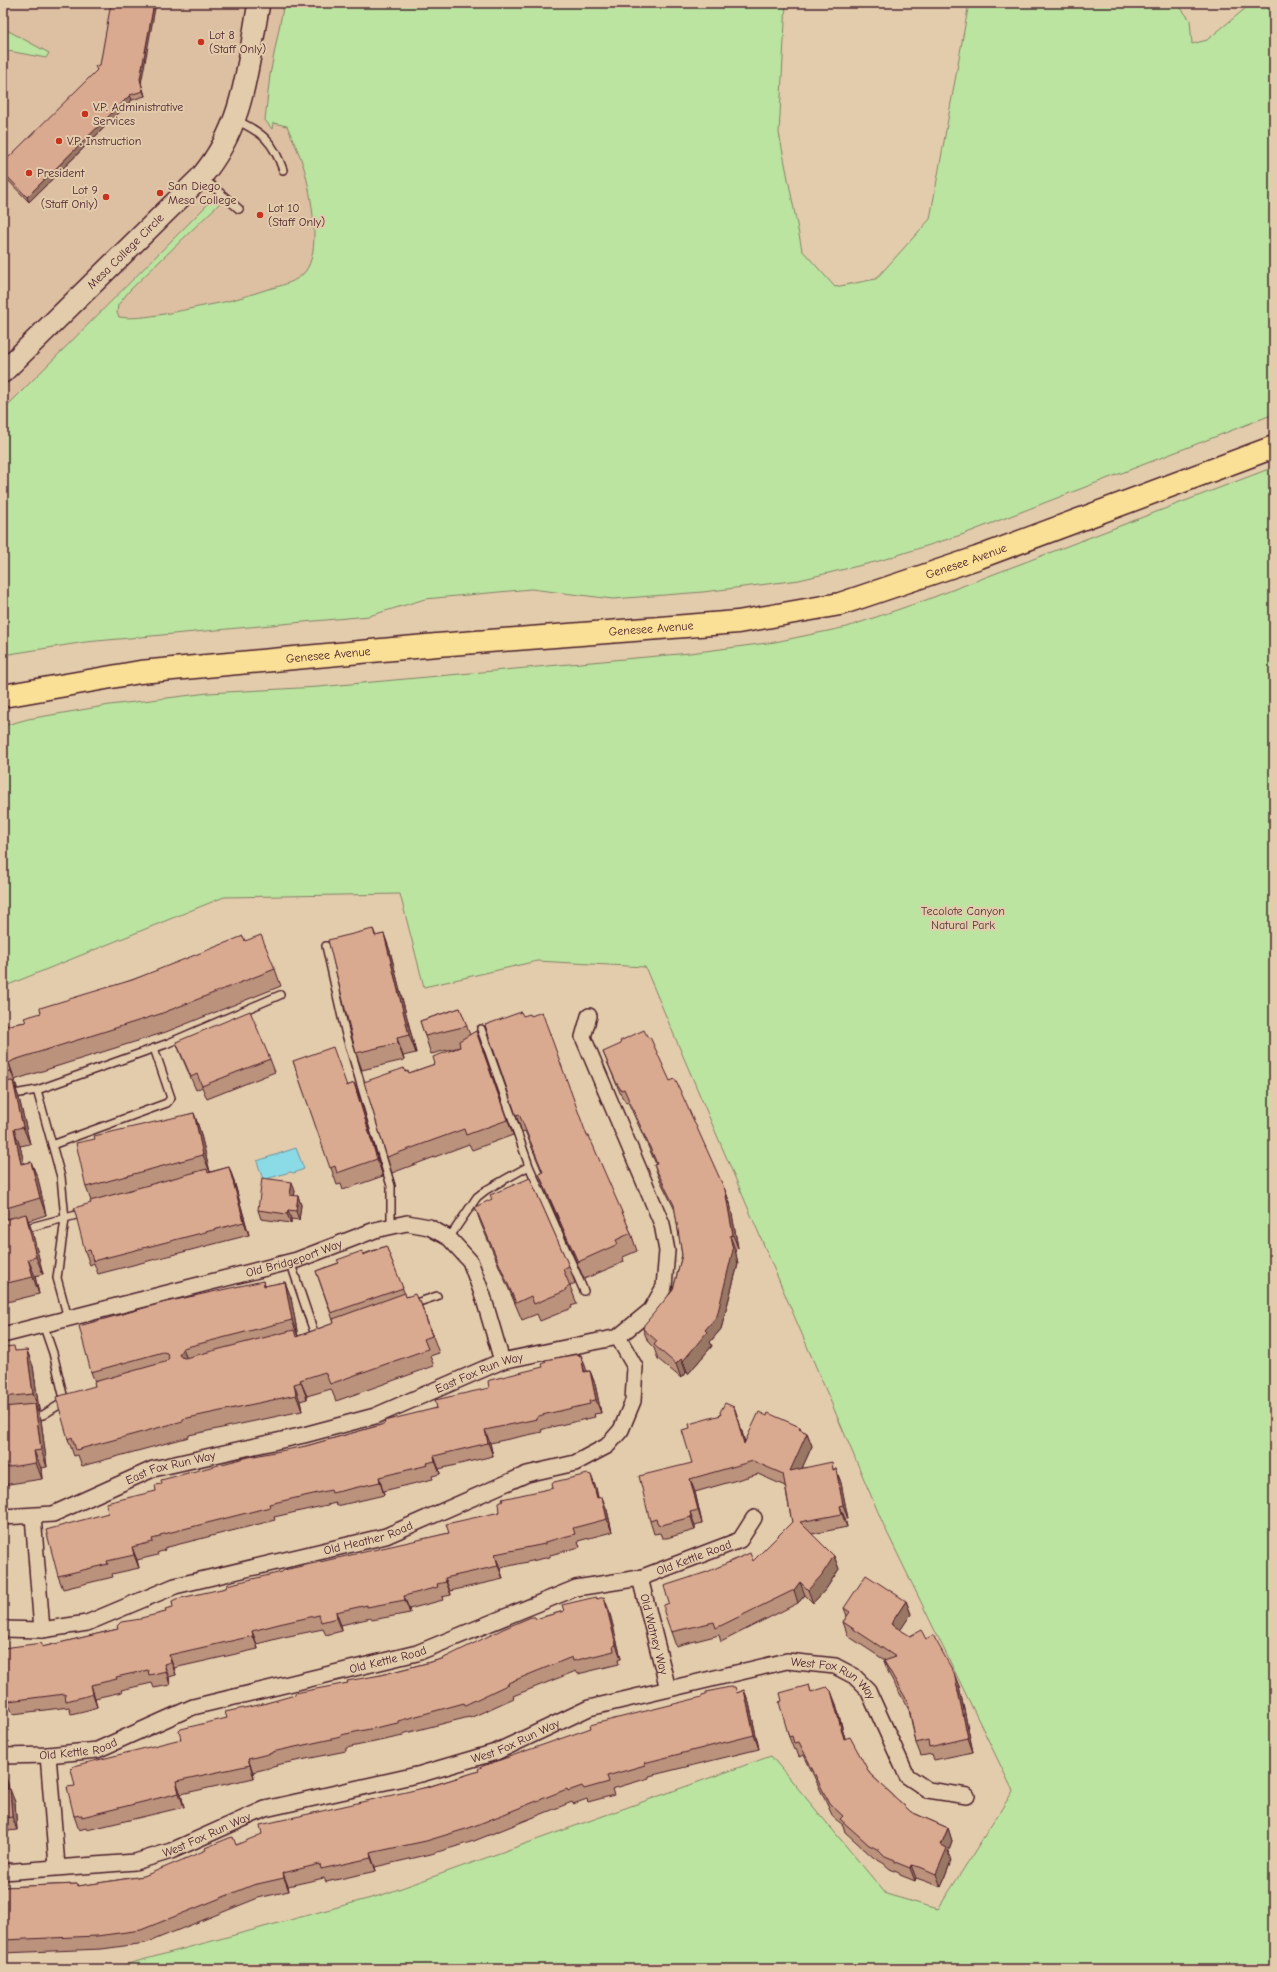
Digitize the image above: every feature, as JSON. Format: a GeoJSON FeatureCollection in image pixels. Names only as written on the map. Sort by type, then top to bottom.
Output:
{"type":"FeatureCollection","features":[{"type":"Feature","properties":{"kind":"main road","name":"Genesee Avenue"},"geometry":{"type":"LineString","coordinates":[[3,696],[140,672],[437,645],[738,622],[840,604],[977,558],[1274,448]]}},
{"type":"Feature","properties":{"kind":"street","name":"Mesa College Circle"},"geometry":{"type":"LineString","coordinates":[[3,372],[201,177],[218,156],[236,120],[259,3]]}},
{"type":"Feature","properties":{"kind":"street","name":"East Fox Run Way"},"geometry":{"type":"LineString","coordinates":[[3,1517],[53,1514],[153,1469],[304,1435],[375,1416],[502,1361],[618,1337],[651,1310],[664,1287],[667,1251],[662,1224],[583,1037],[589,1016]]}},
{"type":"Feature","properties":{"kind":"street","name":"Old Bridgeport Way"},"geometry":{"type":"LineString","coordinates":[[3,1335],[290,1261],[375,1230],[407,1223],[430,1226],[449,1238],[470,1261],[483,1296],[502,1361]]}},
{"type":"Feature","properties":{"kind":"street","name":"Old Heather Road"},"geometry":{"type":"LineString","coordinates":[[3,1629],[42,1630],[87,1623],[175,1586],[386,1536],[527,1474],[575,1464],[607,1446],[621,1430],[633,1401],[635,1367],[618,1337]]}},
{"type":"Feature","properties":{"kind":"street"},"geometry":{"type":"LineString","coordinates":[[33,1516],[42,1630]]}},
{"type":"Feature","properties":{"kind":"street","name":"Old Kettle Road"},"geometry":{"type":"LineString","coordinates":[[3,1756],[48,1755],[97,1750],[193,1707],[416,1652],[576,1588],[640,1578],[740,1540],[754,1518]]}},
{"type":"Feature","properties":{"kind":"street","name":"Old Watney Way"},"geometry":{"type":"LineString","coordinates":[[640,1578],[668,1690]]}},
{"type":"Feature","properties":{"kind":"street","name":"West Fox Run Way"},"geometry":{"type":"LineString","coordinates":[[3,1872],[56,1866],[135,1862],[171,1851],[265,1809],[421,1774],[496,1752],[589,1708],[787,1661],[835,1666],[854,1676],[868,1690],[907,1776],[928,1790],[968,1796]]}},
{"type":"Feature","properties":{"kind":"street"},"geometry":{"type":"LineString","coordinates":[[48,1755],[56,1866]]}},
{"type":"Feature","properties":{"kind":"lane"},"geometry":{"type":"LineString","coordinates":[[236,120],[258,130],[276,152],[283,170]]}},
{"type":"Feature","properties":{"kind":"lane"},"geometry":{"type":"LineString","coordinates":[[201,177],[239,209]]}},
{"type":"Feature","properties":{"kind":"lane"},"geometry":{"type":"LineString","coordinates":[[326,946],[345,1031],[391,1186],[391,1226]]}},
{"type":"Feature","properties":{"kind":"lane"},"geometry":{"type":"LineString","coordinates":[[3,1096],[37,1090],[154,1048],[280,995]]}},
{"type":"Feature","properties":{"kind":"lane"},"geometry":{"type":"LineString","coordinates":[[482,1029],[529,1166],[584,1291]]}},
{"type":"Feature","properties":{"kind":"lane"},"geometry":{"type":"LineString","coordinates":[[52,1145],[167,1104],[172,1098],[154,1048]]}},
{"type":"Feature","properties":{"kind":"lane"},"geometry":{"type":"LineString","coordinates":[[37,1090],[61,1177],[65,1219],[57,1278],[68,1318]]}},
{"type":"Feature","properties":{"kind":"lane"},"geometry":{"type":"LineString","coordinates":[[449,1238],[477,1198],[486,1190],[529,1166]]}},
{"type":"Feature","properties":{"kind":"lane"},"geometry":{"type":"LineString","coordinates":[[18,1230],[95,1210]]}},
{"type":"Feature","properties":{"kind":"lane"},"geometry":{"type":"LineString","coordinates":[[290,1261],[313,1339],[324,1335]]}},
{"type":"Feature","properties":{"kind":"lane"},"geometry":{"type":"LineString","coordinates":[[407,1306],[437,1296]]}},
{"type":"Feature","properties":{"kind":"lane"},"geometry":{"type":"LineString","coordinates":[[43,1324],[53,1353],[65,1403]]}},
{"type":"Feature","properties":{"kind":"lane"},"geometry":{"type":"LineString","coordinates":[[23,1417],[43,1415],[59,1405],[78,1400]]}},
{"type":"Feature","properties":{"kind":"shaded area","name":"San Diego Mesa College"},"geometry":{"type":"Polygon","coordinates":[[[3,3],[290,3],[307,140],[326,245],[315,274],[3,415],[3,3]]]}},
{"type":"Feature","properties":{"kind":"green space"},"geometry":{"type":"Polygon","coordinates":[[[284,3],[786,3],[779,133],[802,250],[835,287],[876,279],[930,219],[969,3],[1177,3],[1190,20],[1192,44],[1207,40],[1252,3],[1274,3],[1274,414],[964,534],[879,561],[799,580],[703,592],[613,599],[531,589],[425,599],[369,616],[86,642],[3,655],[3,410],[212,200],[220,203],[130,290],[118,305],[117,313],[119,317],[129,318],[152,316],[236,299],[294,281],[303,274],[309,265],[313,253],[314,223],[310,192],[304,168],[287,126],[273,123],[272,129],[265,120],[270,75],[284,3]]]}},
{"type":"Feature","properties":{"kind":"green space"},"geometry":{"type":"Polygon","coordinates":[[[3,28],[49,53],[46,58],[3,50],[3,28]]]}},
{"type":"Feature","properties":{"kind":"green space","name":"Tecolote Canyon Natural Park"},"geometry":{"type":"Polygon","coordinates":[[[1274,467],[1274,1969],[109,1969],[382,1895],[771,1756],[886,1894],[938,1909],[1013,1791],[884,1526],[645,967],[537,961],[424,987],[400,894],[224,897],[3,987],[3,726],[28,719],[110,705],[208,693],[318,687],[690,653],[775,642],[847,627],[926,600],[1274,467]]]}},
{"type":"Feature","properties":{"kind":"water"},"geometry":{"type":"Polygon","coordinates":[[[296,1148],[304,1169],[294,1173],[290,1172],[263,1180],[257,1161],[296,1148]]]}},
{"type":"Feature","properties":{"kind":"building"},"geometry":{"type":"Polygon","coordinates":[[[111,3],[154,3],[140,79],[143,91],[130,95],[27,197],[3,172],[3,163],[97,70],[95,66],[100,65],[111,3]]]}},
{"type":"Feature","properties":{"kind":"building"},"geometry":{"type":"Polygon","coordinates":[[[373,929],[375,936],[384,934],[409,1035],[397,1038],[398,1043],[356,1053],[328,940],[373,929]]]}},
{"type":"Feature","properties":{"kind":"building"},"geometry":{"type":"Polygon","coordinates":[[[261,935],[275,969],[160,1014],[14,1060],[9,1063],[11,1071],[3,1072],[3,1026],[26,1022],[24,1018],[41,1013],[40,1008],[132,980],[243,936],[245,941],[261,935]]]}},
{"type":"Feature","properties":{"kind":"building"},"geometry":{"type":"Polygon","coordinates":[[[460,1008],[467,1026],[425,1036],[420,1021],[460,1008]]]}},
{"type":"Feature","properties":{"kind":"building"},"geometry":{"type":"Polygon","coordinates":[[[250,1011],[270,1059],[202,1086],[197,1074],[191,1077],[176,1042],[250,1011]]]}},
{"type":"Feature","properties":{"kind":"building"},"geometry":{"type":"Polygon","coordinates":[[[521,1012],[523,1016],[530,1014],[531,1016],[542,1012],[587,1136],[589,1136],[631,1233],[616,1240],[618,1244],[578,1262],[539,1174],[543,1172],[519,1114],[516,1115],[485,1025],[521,1012]]]}},
{"type":"Feature","properties":{"kind":"building"},"geometry":{"type":"Polygon","coordinates":[[[644,1030],[648,1038],[650,1037],[670,1081],[675,1079],[725,1190],[733,1235],[730,1236],[733,1250],[717,1316],[705,1330],[707,1332],[683,1361],[681,1359],[676,1364],[654,1345],[657,1341],[643,1329],[644,1325],[673,1290],[682,1255],[674,1205],[654,1165],[657,1164],[624,1089],[621,1090],[616,1082],[603,1052],[621,1044],[620,1041],[644,1030]]]}},
{"type":"Feature","properties":{"kind":"building"},"geometry":{"type":"Polygon","coordinates":[[[476,1031],[507,1120],[466,1135],[464,1129],[387,1157],[364,1082],[404,1068],[405,1072],[408,1071],[409,1073],[435,1064],[433,1057],[460,1047],[459,1041],[476,1031]]]}},
{"type":"Feature","properties":{"kind":"building"},"geometry":{"type":"Polygon","coordinates":[[[333,1047],[347,1086],[354,1083],[377,1159],[337,1173],[335,1166],[330,1168],[293,1061],[333,1047]]]}},
{"type":"Feature","properties":{"kind":"building"},"geometry":{"type":"Polygon","coordinates":[[[13,1081],[23,1127],[14,1129],[21,1164],[31,1162],[40,1198],[3,1209],[3,1082],[13,1081]]]}},
{"type":"Feature","properties":{"kind":"building"},"geometry":{"type":"Polygon","coordinates":[[[194,1113],[203,1155],[86,1187],[76,1143],[95,1139],[94,1136],[194,1113]]]}},
{"type":"Feature","properties":{"kind":"building"},"geometry":{"type":"Polygon","coordinates":[[[229,1167],[244,1222],[93,1261],[90,1250],[85,1251],[74,1208],[91,1203],[90,1201],[207,1169],[208,1173],[229,1167]]]}},
{"type":"Feature","properties":{"kind":"building"},"geometry":{"type":"Polygon","coordinates":[[[262,1178],[292,1182],[290,1195],[298,1196],[296,1211],[288,1210],[287,1214],[258,1210],[262,1178]]]}},
{"type":"Feature","properties":{"kind":"building"},"geometry":{"type":"Polygon","coordinates":[[[530,1178],[569,1266],[563,1269],[570,1286],[565,1289],[565,1291],[534,1304],[531,1296],[516,1303],[475,1207],[492,1199],[490,1195],[530,1178]]]}},
{"type":"Feature","properties":{"kind":"building"},"geometry":{"type":"Polygon","coordinates":[[[26,1214],[36,1257],[28,1259],[33,1277],[3,1284],[3,1220],[26,1214]]]}},
{"type":"Feature","properties":{"kind":"building"},"geometry":{"type":"Polygon","coordinates":[[[386,1246],[403,1288],[331,1313],[316,1271],[339,1263],[337,1260],[362,1251],[363,1255],[386,1246]]]}},
{"type":"Feature","properties":{"kind":"building"},"geometry":{"type":"Polygon","coordinates":[[[263,1281],[264,1286],[285,1282],[292,1320],[183,1348],[179,1354],[181,1357],[185,1358],[294,1330],[296,1337],[334,1323],[333,1319],[405,1293],[406,1297],[415,1294],[418,1301],[420,1301],[432,1336],[424,1339],[428,1349],[330,1384],[325,1372],[300,1380],[301,1382],[294,1384],[296,1395],[183,1419],[183,1421],[76,1450],[72,1437],[68,1439],[56,1397],[95,1386],[94,1382],[165,1362],[169,1358],[167,1353],[163,1352],[91,1372],[79,1326],[166,1302],[263,1281]]]}},
{"type":"Feature","properties":{"kind":"building"},"geometry":{"type":"Polygon","coordinates":[[[14,1346],[15,1351],[27,1350],[33,1394],[3,1397],[3,1347],[14,1346]]]}},
{"type":"Feature","properties":{"kind":"building"},"geometry":{"type":"Polygon","coordinates":[[[579,1354],[579,1356],[581,1355],[584,1372],[590,1371],[596,1400],[589,1401],[590,1404],[542,1415],[537,1417],[537,1419],[485,1430],[488,1443],[434,1456],[435,1461],[427,1463],[428,1465],[379,1477],[380,1482],[332,1493],[331,1490],[269,1504],[270,1507],[160,1535],[160,1537],[152,1539],[153,1542],[132,1547],[134,1555],[107,1561],[108,1564],[58,1576],[46,1530],[108,1513],[106,1503],[156,1491],[155,1485],[162,1484],[161,1480],[249,1457],[306,1446],[381,1425],[385,1423],[384,1421],[437,1408],[435,1400],[489,1388],[488,1381],[490,1380],[543,1367],[542,1364],[546,1362],[545,1360],[579,1354]]]}},
{"type":"Feature","properties":{"kind":"building"},"geometry":{"type":"Polygon","coordinates":[[[725,1403],[734,1407],[744,1444],[759,1412],[767,1416],[768,1413],[800,1427],[799,1429],[807,1433],[790,1471],[832,1462],[833,1470],[836,1469],[843,1505],[840,1506],[842,1514],[800,1522],[834,1556],[821,1576],[808,1590],[800,1582],[794,1590],[716,1628],[714,1622],[671,1632],[664,1612],[664,1605],[669,1603],[664,1586],[707,1572],[750,1553],[753,1561],[792,1522],[783,1474],[753,1461],[690,1479],[698,1510],[690,1512],[691,1517],[662,1525],[658,1524],[656,1519],[650,1521],[639,1476],[692,1463],[682,1430],[690,1428],[689,1424],[721,1415],[720,1412],[725,1403]]]}},
{"type":"Feature","properties":{"kind":"building"},"geometry":{"type":"Polygon","coordinates":[[[35,1404],[41,1450],[34,1451],[36,1463],[3,1468],[3,1407],[35,1404]]]}},
{"type":"Feature","properties":{"kind":"building"},"geometry":{"type":"Polygon","coordinates":[[[588,1474],[591,1475],[597,1498],[602,1497],[607,1519],[573,1528],[575,1534],[545,1542],[545,1544],[495,1554],[498,1566],[445,1578],[446,1582],[437,1584],[438,1587],[404,1596],[405,1600],[367,1607],[367,1605],[336,1612],[337,1618],[321,1622],[319,1615],[279,1624],[252,1631],[253,1636],[169,1655],[171,1662],[164,1664],[166,1671],[149,1675],[148,1670],[116,1677],[117,1679],[91,1685],[93,1694],[83,1697],[66,1701],[65,1694],[8,1701],[7,1693],[3,1694],[3,1648],[42,1643],[42,1647],[118,1629],[117,1626],[121,1622],[141,1619],[166,1612],[165,1609],[173,1607],[172,1601],[176,1599],[226,1588],[227,1585],[282,1572],[284,1570],[449,1533],[446,1524],[500,1512],[499,1503],[503,1501],[502,1499],[553,1488],[552,1484],[554,1482],[588,1474]]]}},
{"type":"Feature","properties":{"kind":"building"},"geometry":{"type":"Polygon","coordinates":[[[866,1575],[906,1601],[891,1624],[910,1636],[921,1630],[926,1639],[933,1635],[954,1673],[968,1738],[929,1747],[928,1740],[916,1743],[908,1702],[884,1661],[896,1657],[843,1622],[850,1612],[844,1608],[866,1575]]]}},
{"type":"Feature","properties":{"kind":"building"},"geometry":{"type":"Polygon","coordinates":[[[596,1597],[597,1599],[604,1597],[616,1645],[613,1646],[614,1651],[573,1661],[572,1657],[508,1683],[509,1684],[465,1705],[464,1703],[398,1721],[398,1723],[272,1752],[248,1759],[250,1765],[176,1781],[179,1793],[82,1817],[82,1815],[74,1816],[67,1787],[75,1786],[71,1769],[74,1766],[181,1739],[179,1731],[181,1729],[227,1718],[225,1712],[263,1704],[295,1695],[295,1693],[348,1683],[347,1681],[381,1675],[442,1659],[531,1617],[535,1617],[536,1619],[564,1611],[562,1605],[596,1597]]]}},
{"type":"Feature","properties":{"kind":"building"},"geometry":{"type":"Polygon","coordinates":[[[809,1685],[811,1692],[827,1687],[831,1691],[844,1739],[850,1737],[870,1774],[911,1812],[948,1828],[941,1845],[947,1848],[936,1874],[920,1867],[911,1865],[910,1868],[885,1856],[879,1850],[869,1845],[840,1819],[843,1816],[829,1803],[799,1742],[794,1743],[792,1736],[789,1737],[779,1702],[782,1701],[780,1693],[809,1685]]]}},
{"type":"Feature","properties":{"kind":"building"},"geometry":{"type":"Polygon","coordinates":[[[735,1687],[737,1693],[744,1690],[754,1735],[644,1763],[645,1765],[607,1776],[609,1782],[584,1789],[582,1786],[568,1791],[567,1789],[469,1828],[426,1841],[370,1853],[371,1858],[321,1869],[320,1864],[283,1873],[284,1878],[253,1885],[141,1930],[97,1936],[3,1940],[3,1887],[78,1884],[78,1886],[144,1876],[206,1850],[205,1848],[229,1838],[233,1837],[236,1845],[262,1834],[260,1825],[428,1787],[479,1771],[478,1769],[483,1766],[591,1728],[590,1725],[702,1697],[702,1695],[706,1694],[706,1692],[735,1687]]]}},
{"type":"Feature","properties":{"kind":"building"},"geometry":{"type":"Polygon","coordinates":[[[3,1771],[5,1789],[10,1789],[12,1817],[3,1818],[3,1771]]]}},
{"type":"Feature","properties":{"kind":"place","name":"Lot 8 (Staff Only)"},"geometry":{"type":"Point","coordinates":[201,42]}},
{"type":"Feature","properties":{"kind":"place","name":"V.P. Administrative Services"},"geometry":{"type":"Point","coordinates":[85,114]}},
{"type":"Feature","properties":{"kind":"place","name":"V.P. Instruction"},"geometry":{"type":"Point","coordinates":[59,141]}},
{"type":"Feature","properties":{"kind":"place","name":"President"},"geometry":{"type":"Point","coordinates":[29,173]}},
{"type":"Feature","properties":{"kind":"place","name":"San Diego Mesa College"},"geometry":{"type":"Point","coordinates":[160,193]}},
{"type":"Feature","properties":{"kind":"place","name":"Lot 9 (Staff Only)"},"geometry":{"type":"Point","coordinates":[106,197]}},
{"type":"Feature","properties":{"kind":"place","name":"Lot 10 (Staff Only)"},"geometry":{"type":"Point","coordinates":[260,215]}}]}
